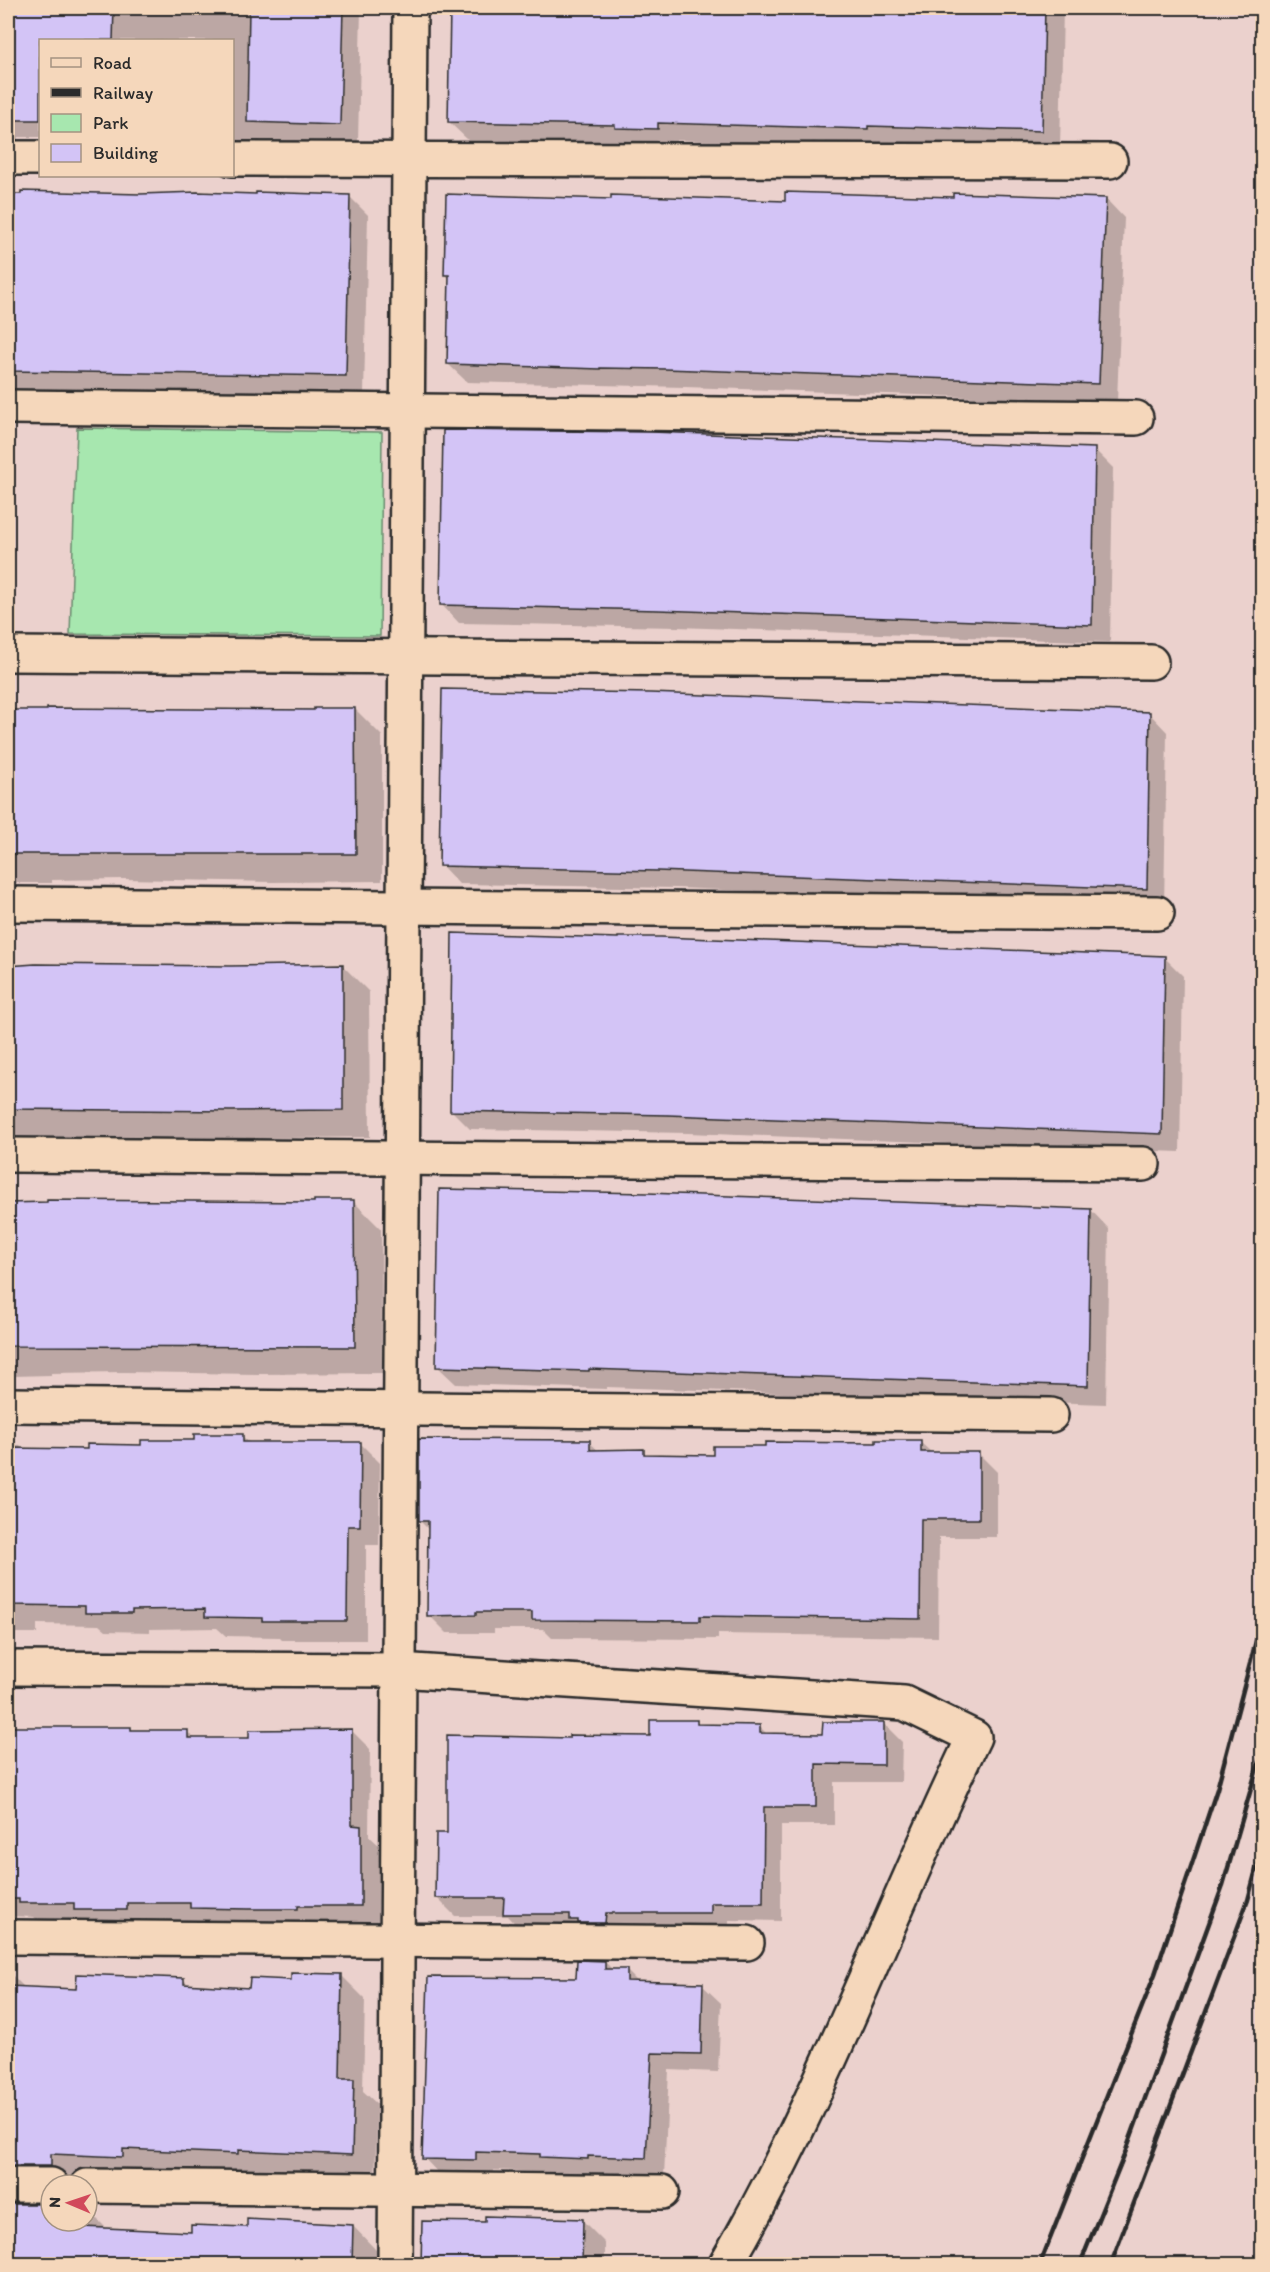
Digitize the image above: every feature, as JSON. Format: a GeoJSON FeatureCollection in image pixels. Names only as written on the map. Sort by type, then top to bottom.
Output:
{"type":"FeatureCollection","features":[{"type":"Feature","properties":{"kind":"street"},"geometry":{"type":"LineString","coordinates":[[395,2265],[410,8]]}},
{"type":"Feature","properties":{"kind":"street"},"geometry":{"type":"LineString","coordinates":[[8,158],[39,158]]}},
{"type":"Feature","properties":{"kind":"street"},"geometry":{"type":"LineString","coordinates":[[234,159],[1110,161]]}},
{"type":"Feature","properties":{"kind":"street"},"geometry":{"type":"LineString","coordinates":[[8,407],[1136,418]]}},
{"type":"Feature","properties":{"kind":"street"},"geometry":{"type":"LineString","coordinates":[[8,654],[1151,662]]}},
{"type":"Feature","properties":{"kind":"street"},"geometry":{"type":"LineString","coordinates":[[8,904],[1158,913]]}},
{"type":"Feature","properties":{"kind":"street"},"geometry":{"type":"LineString","coordinates":[[8,1155],[1143,1164]]}},
{"type":"Feature","properties":{"kind":"street"},"geometry":{"type":"LineString","coordinates":[[8,1405],[1051,1415]]}},
{"type":"Feature","properties":{"kind":"street"},"geometry":{"type":"LineString","coordinates":[[8,1668],[399,1670],[904,1703],[974,1737],[923,1845],[811,2101],[726,2265]]}},
{"type":"Feature","properties":{"kind":"street"},"geometry":{"type":"LineString","coordinates":[[8,1936],[747,1943]]}},
{"type":"Feature","properties":{"kind":"street"},"geometry":{"type":"LineString","coordinates":[[8,2185],[39,2185]]}},
{"type":"Feature","properties":{"kind":"street"},"geometry":{"type":"LineString","coordinates":[[99,2186],[662,2192]]}},
{"type":"Feature","properties":{"kind":"green space"},"geometry":{"type":"Polygon","coordinates":[[[77,428],[382,432],[380,636],[70,634],[77,428]]]}},
{"type":"Feature","properties":{"kind":"building"},"geometry":{"type":"Polygon","coordinates":[[[14,8],[114,8],[113,39],[39,39],[39,120],[12,120],[14,8]]]}},
{"type":"Feature","properties":{"kind":"building"},"geometry":{"type":"Polygon","coordinates":[[[249,8],[343,8],[340,125],[247,122],[249,8]]]}},
{"type":"Feature","properties":{"kind":"building"},"geometry":{"type":"Polygon","coordinates":[[[450,8],[1045,8],[1042,131],[658,123],[658,129],[615,128],[615,125],[448,122],[450,8]]]}},
{"type":"Feature","properties":{"kind":"building"},"geometry":{"type":"Polygon","coordinates":[[[21,191],[140,194],[197,192],[256,194],[256,192],[350,195],[346,376],[8,371],[8,194],[21,194],[21,191]]]}},
{"type":"Feature","properties":{"kind":"building"},"geometry":{"type":"Polygon","coordinates":[[[785,192],[953,197],[953,193],[1106,198],[1099,384],[447,364],[449,275],[444,275],[446,194],[611,199],[611,195],[785,201],[785,192]]]}},
{"type":"Feature","properties":{"kind":"building"},"geometry":{"type":"Polygon","coordinates":[[[443,430],[651,432],[1095,448],[1092,625],[440,605],[443,430]]]}},
{"type":"Feature","properties":{"kind":"building"},"geometry":{"type":"Polygon","coordinates":[[[442,689],[650,693],[1150,712],[1147,889],[657,871],[439,866],[442,689]]]}},
{"type":"Feature","properties":{"kind":"building"},"geometry":{"type":"Polygon","coordinates":[[[47,708],[314,710],[314,708],[355,708],[356,854],[8,854],[8,710],[47,710],[47,708]]]}},
{"type":"Feature","properties":{"kind":"building"},"geometry":{"type":"Polygon","coordinates":[[[452,933],[618,938],[661,937],[1165,956],[1162,1134],[668,1115],[450,1111],[452,933]]]}},
{"type":"Feature","properties":{"kind":"building"},"geometry":{"type":"Polygon","coordinates":[[[35,964],[230,966],[343,964],[343,1110],[8,1109],[8,966],[35,964]]]}},
{"type":"Feature","properties":{"kind":"building"},"geometry":{"type":"Polygon","coordinates":[[[439,1189],[647,1193],[1091,1209],[1088,1386],[589,1369],[589,1371],[436,1367],[439,1189]]]}},
{"type":"Feature","properties":{"kind":"building"},"geometry":{"type":"Polygon","coordinates":[[[47,1200],[314,1202],[314,1200],[354,1200],[355,1347],[8,1346],[8,1203],[47,1202],[47,1200]]]}},
{"type":"Feature","properties":{"kind":"building"},"geometry":{"type":"Polygon","coordinates":[[[194,1434],[243,1434],[243,1442],[361,1442],[360,1526],[348,1526],[347,1621],[262,1621],[262,1618],[205,1617],[205,1609],[85,1613],[85,1606],[8,1605],[8,1448],[87,1449],[87,1444],[141,1445],[141,1440],[194,1440],[194,1434]]]}},
{"type":"Feature","properties":{"kind":"building"},"geometry":{"type":"Polygon","coordinates":[[[419,1439],[590,1440],[590,1450],[644,1449],[644,1454],[713,1455],[713,1446],[765,1446],[765,1442],[876,1443],[876,1440],[921,1440],[921,1452],[979,1452],[979,1519],[921,1519],[920,1619],[700,1616],[700,1621],[532,1620],[532,1612],[476,1612],[476,1615],[427,1616],[428,1521],[419,1521],[419,1439]]]}},
{"type":"Feature","properties":{"kind":"building"},"geometry":{"type":"Polygon","coordinates":[[[650,1720],[697,1720],[697,1724],[760,1725],[760,1733],[822,1734],[823,1722],[884,1722],[884,1765],[816,1764],[816,1807],[764,1807],[763,1903],[711,1903],[711,1913],[606,1913],[605,1923],[578,1923],[578,1920],[570,1920],[570,1914],[503,1914],[504,1898],[435,1898],[436,1833],[447,1833],[447,1735],[569,1738],[569,1735],[650,1736],[650,1720]]]}},
{"type":"Feature","properties":{"kind":"building"},"geometry":{"type":"Polygon","coordinates":[[[8,1727],[131,1727],[131,1730],[188,1730],[188,1738],[249,1738],[249,1730],[352,1729],[352,1825],[361,1826],[361,1906],[248,1909],[190,1908],[190,1903],[127,1903],[127,1910],[74,1910],[74,1903],[19,1903],[19,1899],[8,1899],[8,1727]]]}},
{"type":"Feature","properties":{"kind":"building"},"geometry":{"type":"Polygon","coordinates":[[[577,1960],[605,1961],[605,1969],[627,1969],[627,1981],[703,1983],[701,2054],[652,2053],[646,2158],[588,2156],[588,2159],[540,2157],[540,2154],[476,2152],[476,2160],[422,2159],[428,1977],[576,1978],[577,1960]]]}},
{"type":"Feature","properties":{"kind":"building"},"geometry":{"type":"Polygon","coordinates":[[[291,1973],[342,1974],[340,2079],[354,2079],[352,2155],[238,2150],[238,2154],[123,2149],[123,2157],[51,2154],[51,2166],[8,2166],[8,1986],[76,1989],[77,1974],[184,1978],[184,1984],[249,1988],[250,1978],[291,1980],[291,1973]]]}},
{"type":"Feature","properties":{"kind":"building"},"geometry":{"type":"Polygon","coordinates":[[[8,2204],[39,2204],[39,2233],[99,2233],[99,2228],[191,2232],[191,2225],[247,2227],[247,2219],[353,2225],[352,2265],[8,2265],[8,2204]]]}},
{"type":"Feature","properties":{"kind":"building"},"geometry":{"type":"Polygon","coordinates":[[[485,2216],[583,2219],[582,2265],[421,2265],[422,2221],[485,2222],[485,2216]]]}},
{"type":"Feature","properties":{"kind":"railway"},"geometry":{"type":"LineString","coordinates":[[1040,2264],[1155,1974],[1217,1789],[1262,1618]]}},
{"type":"Feature","properties":{"kind":"railway"},"geometry":{"type":"LineString","coordinates":[[1080,2264],[1125,2153],[1223,1885],[1262,1751]]}},
{"type":"Feature","properties":{"kind":"railway"},"geometry":{"type":"LineString","coordinates":[[1111,2264],[1248,1900],[1262,1847]]}}]}
